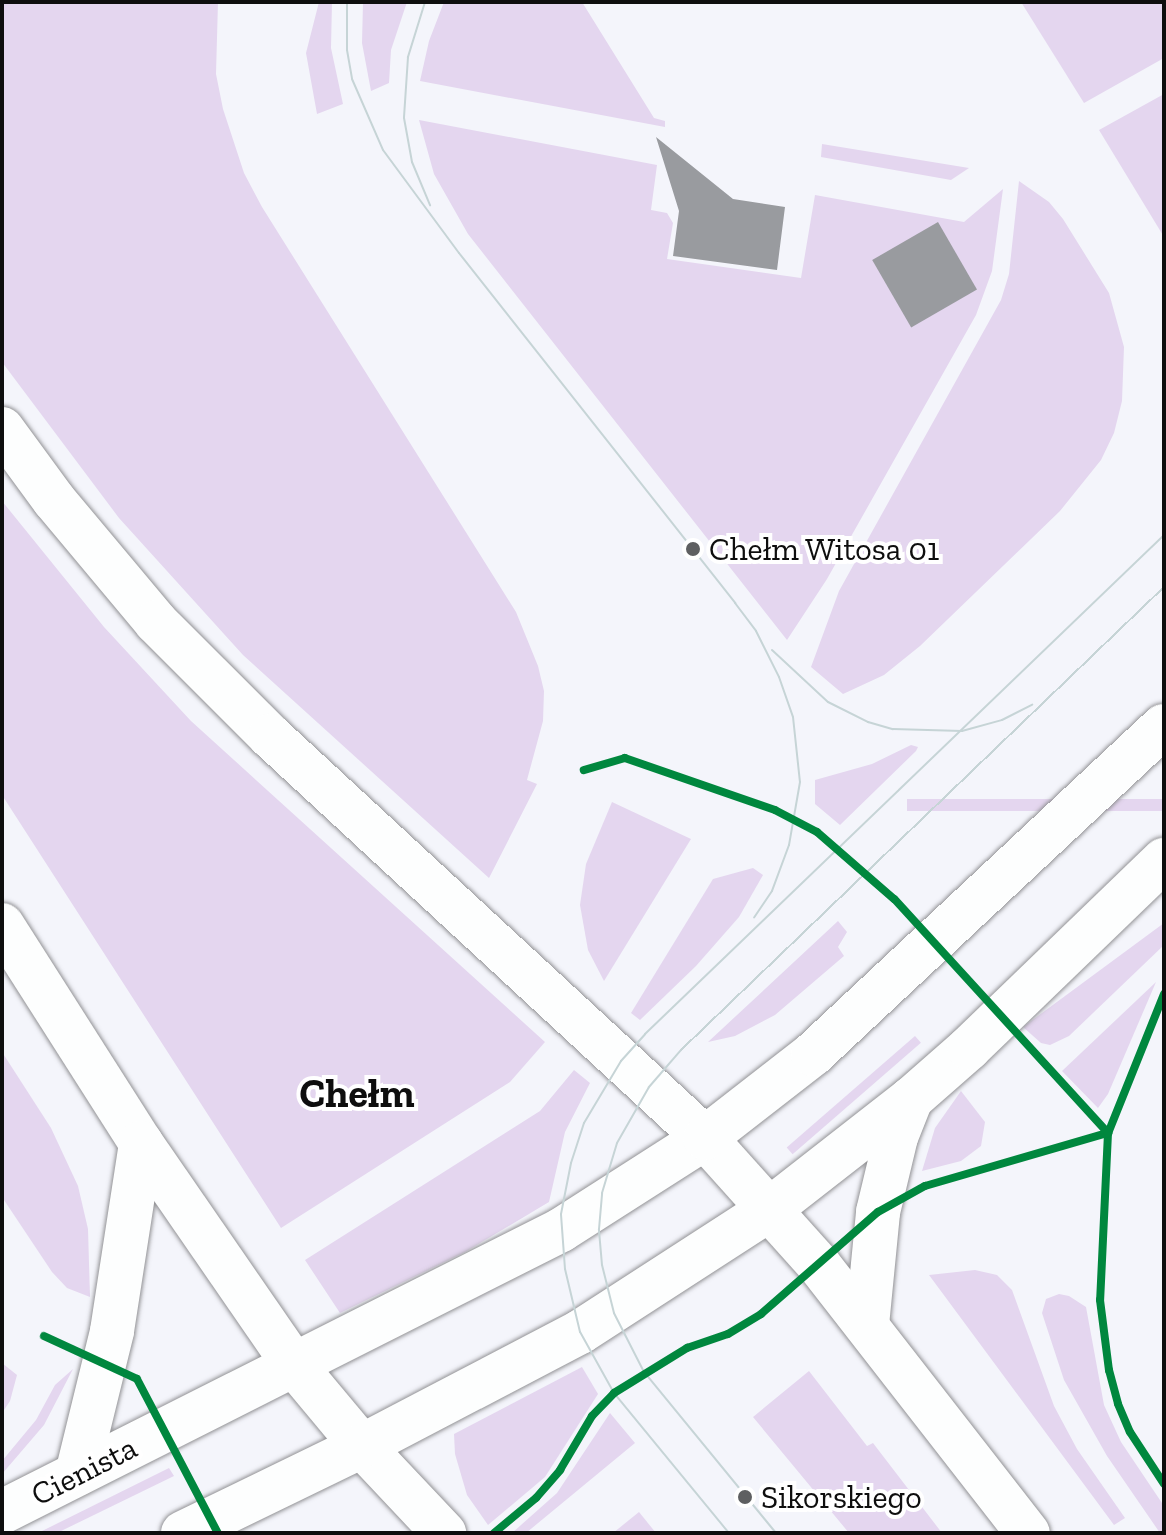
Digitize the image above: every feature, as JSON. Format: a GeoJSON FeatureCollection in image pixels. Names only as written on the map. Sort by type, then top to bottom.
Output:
{"type":"FeatureCollection","features":[{"type":"Feature","properties":{"kind":"street"},"geometry":{"type":"LineString","coordinates":[[2,429],[54,500],[156,622],[270,736],[705,1138],[770,1209],[867,1325],[1028,1533]]}},
{"type":"Feature","properties":{"kind":"street","name":"Cienista"},"geometry":{"type":"LineString","coordinates":[[2,1512],[561,1230],[705,1138],[824,1044],[1164,726]]}},
{"type":"Feature","properties":{"kind":"street"},"geometry":{"type":"LineString","coordinates":[[183,1533],[362,1446],[592,1326],[770,1209],[911,1099],[1164,860]]}},
{"type":"Feature","properties":{"kind":"street"},"geometry":{"type":"LineString","coordinates":[[2,925],[141,1143],[295,1366],[362,1446],[444,1533]]}},
{"type":"Feature","properties":{"kind":"street"},"geometry":{"type":"LineString","coordinates":[[867,1325],[878,1212],[896,1137],[911,1099]]}},
{"type":"Feature","properties":{"kind":"street"},"geometry":{"type":"LineString","coordinates":[[77,1474],[112,1331],[141,1143]]}},
{"type":"Feature","properties":{"kind":"shaded area"},"geometry":{"type":"Polygon","coordinates":[[[2,2],[218,2],[216,74],[223,109],[244,173],[262,207],[516,612],[538,666],[544,691],[543,721],[527,780],[537,784],[489,878],[243,655],[119,518],[2,362],[2,2]]]}},
{"type":"Feature","properties":{"kind":"shaded area"},"geometry":{"type":"Polygon","coordinates":[[[319,2],[332,2],[331,48],[343,104],[317,114],[306,53],[319,2]]]}},
{"type":"Feature","properties":{"kind":"shaded area"},"geometry":{"type":"Polygon","coordinates":[[[363,2],[407,2],[391,50],[389,83],[371,91],[362,43],[363,2]]]}},
{"type":"Feature","properties":{"kind":"shaded area"},"geometry":{"type":"Polygon","coordinates":[[[444,2],[582,2],[654,118],[665,121],[665,127],[420,81],[429,41],[444,2]]]}},
{"type":"Feature","properties":{"kind":"shaded area"},"geometry":{"type":"Polygon","coordinates":[[[1021,2],[1164,2],[1164,58],[1084,103],[1021,2]]]}},
{"type":"Feature","properties":{"kind":"shaded area"},"geometry":{"type":"Polygon","coordinates":[[[1164,94],[1164,237],[1099,130],[1164,94]]]}},
{"type":"Feature","properties":{"kind":"shaded area"},"geometry":{"type":"Polygon","coordinates":[[[419,120],[657,165],[651,210],[667,213],[673,223],[667,259],[801,278],[815,195],[964,222],[1003,189],[992,271],[976,315],[827,579],[787,640],[468,234],[434,174],[419,120]]]}},
{"type":"Feature","properties":{"kind":"shaded area"},"geometry":{"type":"Polygon","coordinates":[[[822,144],[969,168],[951,180],[821,157],[822,144]]]}},
{"type":"Feature","properties":{"kind":"shaded area"},"geometry":{"type":"Polygon","coordinates":[[[1019,181],[1049,202],[1063,219],[1109,293],[1124,347],[1122,401],[1114,433],[1101,460],[1060,511],[920,646],[884,675],[843,694],[811,667],[839,591],[1001,300],[1009,274],[1019,181]]]}},
{"type":"Feature","properties":{"kind":"shaded area"},"geometry":{"type":"Polygon","coordinates":[[[2,501],[104,627],[191,721],[545,1042],[510,1082],[281,1228],[2,795],[2,501]]]}},
{"type":"Feature","properties":{"kind":"shaded area"},"geometry":{"type":"Polygon","coordinates":[[[911,745],[918,747],[916,751],[840,825],[815,804],[815,780],[872,764],[911,745]]]}},
{"type":"Feature","properties":{"kind":"shaded area"},"geometry":{"type":"Polygon","coordinates":[[[907,799],[1164,799],[1164,811],[907,811],[907,799]]]}},
{"type":"Feature","properties":{"kind":"shaded area"},"geometry":{"type":"Polygon","coordinates":[[[612,802],[691,839],[604,981],[588,950],[580,905],[586,864],[612,802]]]}},
{"type":"Feature","properties":{"kind":"shaded area"},"geometry":{"type":"Polygon","coordinates":[[[753,868],[763,875],[739,917],[696,966],[640,1020],[631,1013],[713,879],[753,868]]]}},
{"type":"Feature","properties":{"kind":"shaded area"},"geometry":{"type":"Polygon","coordinates":[[[838,921],[847,932],[838,947],[844,956],[775,1015],[735,1036],[708,1042],[838,921]]]}},
{"type":"Feature","properties":{"kind":"shaded area"},"geometry":{"type":"Polygon","coordinates":[[[1164,923],[1164,945],[1069,1036],[1050,1045],[1041,1043],[1023,1027],[1164,923]]]}},
{"type":"Feature","properties":{"kind":"shaded area"},"geometry":{"type":"Polygon","coordinates":[[[1156,982],[1108,1094],[1098,1108],[1062,1071],[1156,982]]]}},
{"type":"Feature","properties":{"kind":"shaded area"},"geometry":{"type":"Polygon","coordinates":[[[915,1036],[921,1043],[793,1154],[787,1148],[915,1036]]]}},
{"type":"Feature","properties":{"kind":"shaded area"},"geometry":{"type":"Polygon","coordinates":[[[2,1052],[51,1128],[78,1186],[88,1229],[90,1297],[67,1288],[52,1272],[2,1197],[2,1052]]]}},
{"type":"Feature","properties":{"kind":"shaded area"},"geometry":{"type":"Polygon","coordinates":[[[574,1070],[590,1083],[565,1132],[549,1202],[465,1252],[340,1313],[305,1260],[540,1111],[574,1070]]]}},
{"type":"Feature","properties":{"kind":"shaded area"},"geometry":{"type":"Polygon","coordinates":[[[961,1091],[985,1122],[981,1146],[961,1161],[922,1171],[935,1128],[961,1091]]]}},
{"type":"Feature","properties":{"kind":"shaded area"},"geometry":{"type":"Polygon","coordinates":[[[975,1270],[997,1275],[1012,1290],[1054,1406],[1077,1449],[1125,1518],[1114,1525],[929,1275],[975,1270]]]}},
{"type":"Feature","properties":{"kind":"shaded area"},"geometry":{"type":"Polygon","coordinates":[[[1059,1294],[1069,1296],[1086,1307],[1104,1405],[1121,1442],[1164,1506],[1164,1533],[1160,1533],[1107,1456],[1064,1380],[1042,1313],[1046,1299],[1059,1294]]]}},
{"type":"Feature","properties":{"kind":"shaded area"},"geometry":{"type":"Polygon","coordinates":[[[2,1363],[17,1375],[10,1401],[2,1413],[2,1363]]]}},
{"type":"Feature","properties":{"kind":"shaded area"},"geometry":{"type":"Polygon","coordinates":[[[582,1367],[598,1394],[545,1477],[488,1525],[467,1495],[455,1454],[454,1434],[582,1367]]]}},
{"type":"Feature","properties":{"kind":"shaded area"},"geometry":{"type":"Polygon","coordinates":[[[73,1369],[44,1425],[2,1474],[2,1461],[36,1420],[55,1385],[73,1369]]]}},
{"type":"Feature","properties":{"kind":"shaded area"},"geometry":{"type":"Polygon","coordinates":[[[809,1371],[867,1446],[873,1443],[942,1533],[849,1533],[753,1417],[809,1371]]]}},
{"type":"Feature","properties":{"kind":"shaded area"},"geometry":{"type":"Polygon","coordinates":[[[610,1413],[635,1443],[526,1533],[512,1533],[557,1493],[610,1413]]]}},
{"type":"Feature","properties":{"kind":"shaded area"},"geometry":{"type":"Polygon","coordinates":[[[169,1468],[174,1476],[57,1533],[38,1533],[169,1468]]]}},
{"type":"Feature","properties":{"kind":"shaded area"},"geometry":{"type":"Polygon","coordinates":[[[639,1512],[656,1533],[613,1533],[639,1512]]]}},
{"type":"Feature","properties":{"kind":"building"},"geometry":{"type":"Polygon","coordinates":[[[656,137],[733,199],[785,207],[777,270],[673,256],[679,211],[656,137]]]}},
{"type":"Feature","properties":{"kind":"building"},"geometry":{"type":"Polygon","coordinates":[[[938,222],[977,290],[911,328],[872,260],[938,222]]]}},
{"type":"Feature","properties":{"kind":"tram line"},"geometry":{"type":"LineString","coordinates":[[347,2],[347,50],[352,79],[383,150],[459,253],[735,603],[756,631],[779,677],[793,717],[800,782],[789,845],[772,891],[754,918]]}},
{"type":"Feature","properties":{"kind":"tram line"},"geometry":{"type":"LineString","coordinates":[[425,2],[408,57],[404,118],[412,162],[430,205]]}},
{"type":"Feature","properties":{"kind":"tram line"},"geometry":{"type":"LineString","coordinates":[[729,1533],[614,1393],[580,1332],[565,1269],[561,1214],[571,1163],[584,1123],[621,1061],[645,1034],[1164,535]]}},
{"type":"Feature","properties":{"kind":"tram line"},"geometry":{"type":"LineString","coordinates":[[776,1533],[644,1372],[614,1313],[602,1265],[599,1229],[602,1193],[617,1143],[649,1087],[681,1050],[1164,587]]}},
{"type":"Feature","properties":{"kind":"tram line"},"geometry":{"type":"LineString","coordinates":[[772,650],[828,702],[868,722],[893,729],[962,731],[1002,720],[1032,705]]}},
{"type":"Feature","properties":{"kind":"cycle path"},"geometry":{"type":"LineString","coordinates":[[494,1533],[536,1498],[560,1470],[592,1416],[614,1393],[687,1348],[728,1334],[761,1314],[878,1212],[925,1186],[1108,1133],[894,899],[817,832],[775,810],[625,758],[584,770]]}},
{"type":"Feature","properties":{"kind":"cycle path"},"geometry":{"type":"LineString","coordinates":[[1164,994],[1108,1133],[1100,1300],[1109,1370],[1118,1404],[1130,1432],[1164,1484]]}},
{"type":"Feature","properties":{"kind":"cycle path"},"geometry":{"type":"LineString","coordinates":[[44,1336],[137,1379],[218,1533]]}},
{"type":"Feature","properties":{"kind":"place","name":"Chełm Witosa 01"},"geometry":{"type":"Point","coordinates":[693,549]}},
{"type":"Feature","properties":{"kind":"place","name":"Sikorskiego"},"geometry":{"type":"Point","coordinates":[745,1497]}},
{"type":"Feature","properties":{"kind":"district","name":"Chełm"},"geometry":{"type":"Point","coordinates":[357,1093]}}]}
